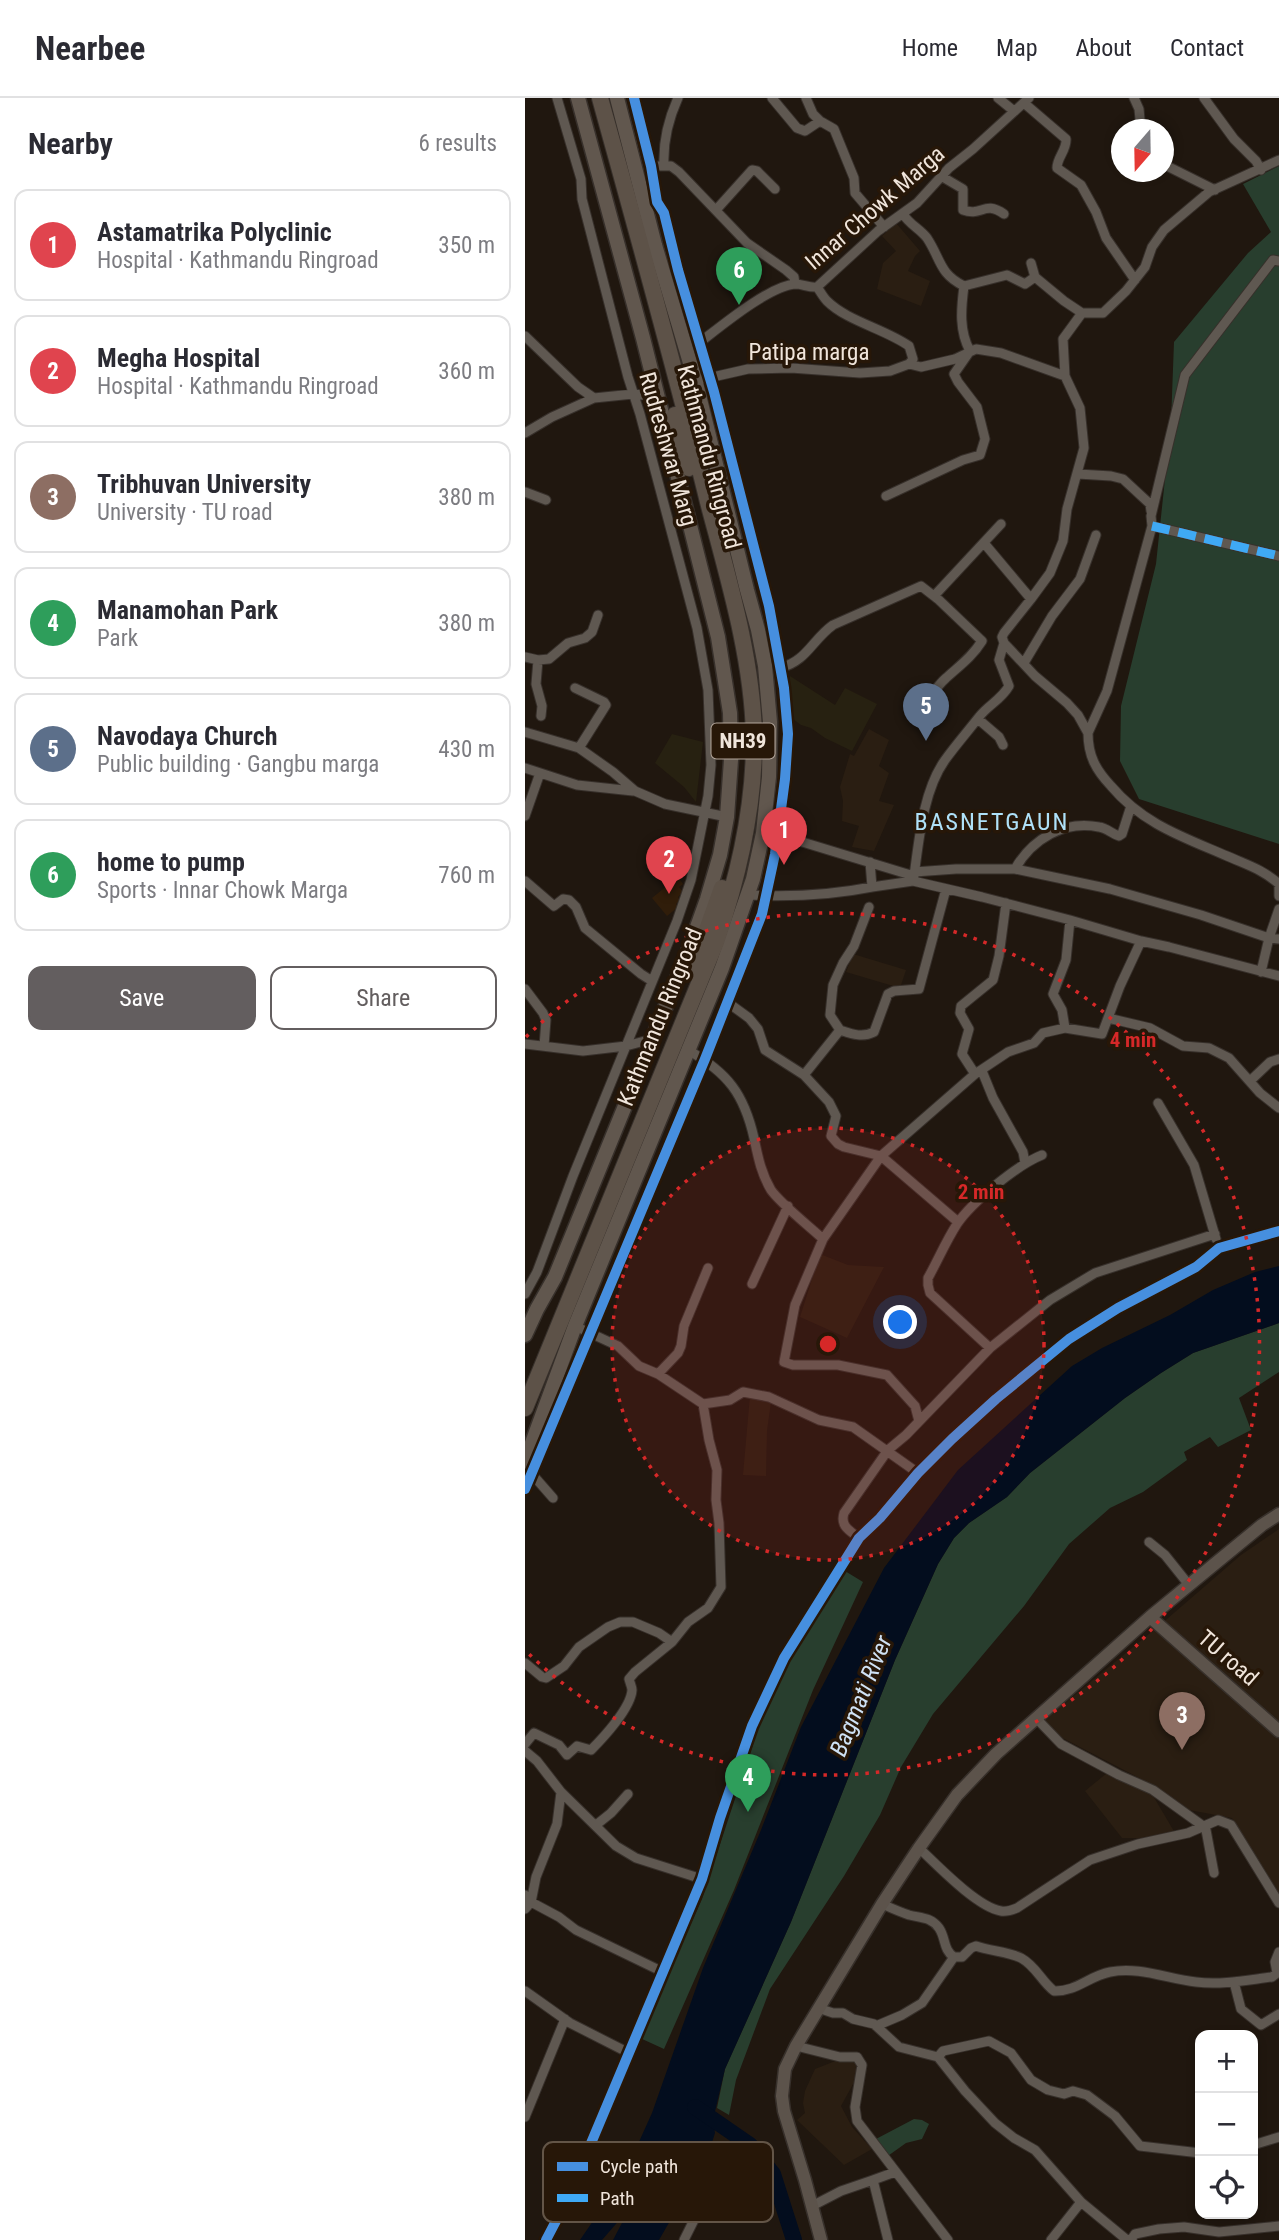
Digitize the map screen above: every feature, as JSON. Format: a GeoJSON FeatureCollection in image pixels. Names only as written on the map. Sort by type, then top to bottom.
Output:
{"type":"FeatureCollection","features":[{"type":"Feature","properties":{"kind":"highway","name":"Kathmandu Ringroad"},"geometry":{"type":"LineString","coordinates":[[525,1381],[698,959],[725,880],[742,785],[743,729],[731,634],[653,327],[590,98]]}},
{"type":"Feature","properties":{"kind":"highway","name":"Kathmandu Ringroad"},"geometry":{"type":"LineString","coordinates":[[525,1408],[716,942],[744,844],[753,771],[751,699],[736,608],[600,98]]}},
{"type":"Feature","properties":{"kind":"main road"},"geometry":{"type":"LineString","coordinates":[[525,1335],[555,1277],[707,899],[727,817],[731,748],[727,686],[718,636],[658,396],[577,98]]}},
{"type":"Feature","properties":{"kind":"main road"},"geometry":{"type":"LineString","coordinates":[[529,1468],[575,1326],[722,968],[771,834],[771,748],[765,666],[758,631],[702,380],[655,245],[617,98]]}},
{"type":"Feature","properties":{"kind":"main road"},"geometry":{"type":"LineString","coordinates":[[821,2240],[784,2111],[782,2096],[785,2069],[818,2008],[882,1904],[957,1795],[996,1754],[1150,1617],[1279,1514]]}},
{"type":"Feature","properties":{"kind":"main road","name":"TU road"},"geometry":{"type":"LineString","coordinates":[[1150,1617],[1279,1731]]}},
{"type":"Feature","properties":{"kind":"street","name":"Rudreshwar Marg"},"geometry":{"type":"LineString","coordinates":[[525,1294],[537,1272],[573,1176],[677,921],[691,880],[711,765],[711,723],[697,628],[637,395],[582,200],[581,179],[557,98]]}},
{"type":"Feature","properties":{"kind":"street"},"geometry":{"type":"LineString","coordinates":[[525,1489],[529,1468],[592,1333],[762,914],[767,896],[771,834],[782,808],[787,734],[784,688],[769,606],[702,380],[699,343],[664,213],[657,202],[634,98]]}},
{"type":"Feature","properties":{"kind":"street"},"geometry":{"type":"LineString","coordinates":[[664,165],[663,145],[678,98]]}},
{"type":"Feature","properties":{"kind":"street"},"geometry":{"type":"LineString","coordinates":[[772,98],[797,128],[805,131],[820,121]]}},
{"type":"Feature","properties":{"kind":"street"},"geometry":{"type":"LineString","coordinates":[[806,98],[820,121],[834,130],[854,178],[855,193],[884,227]]}},
{"type":"Feature","properties":{"kind":"street"},"geometry":{"type":"LineString","coordinates":[[998,98],[1014,111]]}},
{"type":"Feature","properties":{"kind":"street"},"geometry":{"type":"LineString","coordinates":[[1134,98],[1140,119]]}},
{"type":"Feature","properties":{"kind":"street"},"geometry":{"type":"LineString","coordinates":[[1205,98],[1234,139],[1256,161],[1261,170]]}},
{"type":"Feature","properties":{"kind":"street"},"geometry":{"type":"LineString","coordinates":[[1026,100],[1066,139],[1067,143],[1057,162],[1057,168],[1081,185],[1106,238],[1135,279]]}},
{"type":"Feature","properties":{"kind":"street","name":"Innar Chowk Marga"},"geometry":{"type":"LineString","coordinates":[[699,343],[751,305],[795,284],[817,287],[884,227],[933,188],[941,176],[1026,100]]}},
{"type":"Feature","properties":{"kind":"street"},"geometry":{"type":"LineString","coordinates":[[1031,263],[1035,277],[1064,301],[1082,313],[1103,313],[1145,267],[1152,247],[1164,230],[1209,192],[1279,160]]}},
{"type":"Feature","properties":{"kind":"street"},"geometry":{"type":"LineString","coordinates":[[651,166],[671,166],[679,172],[747,243],[794,277],[795,284]]}},
{"type":"Feature","properties":{"kind":"street"},"geometry":{"type":"LineString","coordinates":[[1174,169],[1215,190]]}},
{"type":"Feature","properties":{"kind":"street"},"geometry":{"type":"LineString","coordinates":[[716,210],[752,170],[757,171],[775,189]]}},
{"type":"Feature","properties":{"kind":"street"},"geometry":{"type":"LineString","coordinates":[[941,176],[963,189],[963,210],[975,211],[988,207],[1004,214]]}},
{"type":"Feature","properties":{"kind":"street"},"geometry":{"type":"LineString","coordinates":[[903,214],[926,238],[943,272],[964,286],[1007,275],[1025,284],[1035,277]]}},
{"type":"Feature","properties":{"kind":"street"},"geometry":{"type":"LineString","coordinates":[[1088,733],[1107,691],[1185,376],[1273,260],[1279,261]]}},
{"type":"Feature","properties":{"kind":"street"},"geometry":{"type":"LineString","coordinates":[[886,496],[963,460],[980,455],[985,439],[977,407],[954,374],[970,351],[965,342],[961,319],[964,286]]}},
{"type":"Feature","properties":{"kind":"street"},"geometry":{"type":"LineString","coordinates":[[817,287],[827,301],[841,310],[909,346],[913,359],[909,364]]}},
{"type":"Feature","properties":{"kind":"street"},"geometry":{"type":"LineString","coordinates":[[1082,313],[1063,340],[1065,376],[1080,408],[1084,448],[1069,498],[1063,541],[1056,563],[1042,586],[1002,638],[1035,676],[1067,702],[1078,715],[1088,733],[1092,762],[1109,785],[1131,806],[1166,830],[1264,871],[1279,884],[1279,895]]}},
{"type":"Feature","properties":{"kind":"street"},"geometry":{"type":"LineString","coordinates":[[525,336],[578,387],[594,398]]}},
{"type":"Feature","properties":{"kind":"street","name":"Patipa marga"},"geometry":{"type":"LineString","coordinates":[[702,380],[748,369],[791,368],[859,373],[890,370],[909,364],[921,367],[955,359],[976,349],[1001,353],[1065,376]]}},
{"type":"Feature","properties":{"kind":"street"},"geometry":{"type":"LineString","coordinates":[[525,433],[552,416],[594,398],[658,396]]}},
{"type":"Feature","properties":{"kind":"street"},"geometry":{"type":"LineString","coordinates":[[1078,474],[1123,479],[1150,504],[1151,521]]}},
{"type":"Feature","properties":{"kind":"street"},"geometry":{"type":"LineString","coordinates":[[526,496],[547,500]]}},
{"type":"Feature","properties":{"kind":"street"},"geometry":{"type":"LineString","coordinates":[[1151,521],[1279,556]]}},
{"type":"Feature","properties":{"kind":"street"},"geometry":{"type":"LineString","coordinates":[[934,596],[1001,524]]}},
{"type":"Feature","properties":{"kind":"street"},"geometry":{"type":"LineString","coordinates":[[1024,663],[1052,616],[1080,579],[1096,535]]}},
{"type":"Feature","properties":{"kind":"street"},"geometry":{"type":"LineString","coordinates":[[983,542],[1031,599]]}},
{"type":"Feature","properties":{"kind":"street"},"geometry":{"type":"LineString","coordinates":[[780,668],[802,658],[825,631],[849,617],[921,586],[982,641],[976,650],[945,678],[928,700]]}},
{"type":"Feature","properties":{"kind":"street"},"geometry":{"type":"LineString","coordinates":[[525,657],[549,659],[568,643],[585,638],[592,632],[599,615]]}},
{"type":"Feature","properties":{"kind":"street"},"geometry":{"type":"LineString","coordinates":[[914,876],[921,823],[944,761],[987,706],[1002,698],[1009,686],[999,660],[1004,642]]}},
{"type":"Feature","properties":{"kind":"street"},"geometry":{"type":"LineString","coordinates":[[538,660],[536,684],[542,706],[541,716]]}},
{"type":"Feature","properties":{"kind":"street"},"geometry":{"type":"LineString","coordinates":[[575,688],[606,705],[579,748]]}},
{"type":"Feature","properties":{"kind":"street"},"geometry":{"type":"LineString","coordinates":[[978,719],[994,732],[1003,745]]}},
{"type":"Feature","properties":{"kind":"street"},"geometry":{"type":"LineString","coordinates":[[525,733],[579,748],[635,791],[665,804],[727,817]]}},
{"type":"Feature","properties":{"kind":"street"},"geometry":{"type":"LineString","coordinates":[[525,768],[577,785],[635,791]]}},
{"type":"Feature","properties":{"kind":"street"},"geometry":{"type":"LineString","coordinates":[[525,816],[540,773]]}},
{"type":"Feature","properties":{"kind":"street"},"geometry":{"type":"LineString","coordinates":[[1015,869],[1045,835],[1058,829],[1099,827],[1119,836],[1131,806]]}},
{"type":"Feature","properties":{"kind":"street"},"geometry":{"type":"LineString","coordinates":[[771,834],[870,862],[946,889],[1276,975],[1279,984]]}},
{"type":"Feature","properties":{"kind":"street"},"geometry":{"type":"LineString","coordinates":[[870,862],[872,887]]}},
{"type":"Feature","properties":{"kind":"street"},"geometry":{"type":"LineString","coordinates":[[748,895],[853,891],[955,869],[1015,869],[1110,889],[1274,938]]}},
{"type":"Feature","properties":{"kind":"street"},"geometry":{"type":"LineString","coordinates":[[525,881],[554,905],[569,900],[576,908],[585,928],[652,981]]}},
{"type":"Feature","properties":{"kind":"street"},"geometry":{"type":"LineString","coordinates":[[869,907],[854,946],[833,985],[829,1015],[839,1030],[863,1037],[874,1031],[888,994],[919,989],[946,889]]}},
{"type":"Feature","properties":{"kind":"street"},"geometry":{"type":"LineString","coordinates":[[1006,903],[993,980],[961,1006],[960,1013],[969,1029],[962,1054],[978,1073],[993,1098],[1023,1152],[1025,1163]]}},
{"type":"Feature","properties":{"kind":"street"},"geometry":{"type":"LineString","coordinates":[[1261,972],[1274,938],[1279,909]]}},
{"type":"Feature","properties":{"kind":"street"},"geometry":{"type":"LineString","coordinates":[[1065,1028],[1062,1010],[1053,994],[1066,960],[1070,920]]}},
{"type":"Feature","properties":{"kind":"street"},"geometry":{"type":"LineString","coordinates":[[919,1421],[915,1406],[887,1375],[838,1365],[784,1362],[795,1306],[823,1239],[881,1156],[978,1073],[1008,1052],[1034,1043],[1043,1033],[1065,1028],[1102,1034],[1141,941]]}},
{"type":"Feature","properties":{"kind":"street"},"geometry":{"type":"LineString","coordinates":[[525,989],[546,1020],[544,1046]]}},
{"type":"Feature","properties":{"kind":"street"},"geometry":{"type":"LineString","coordinates":[[727,1002],[758,1029],[765,1050],[804,1075],[829,1102],[836,1116],[831,1136],[838,1144],[881,1156],[958,1222]]}},
{"type":"Feature","properties":{"kind":"street"},"geometry":{"type":"LineString","coordinates":[[1108,1018],[1150,1028],[1183,1046],[1209,1048],[1229,1058],[1260,1093],[1279,1108]]}},
{"type":"Feature","properties":{"kind":"street"},"geometry":{"type":"LineString","coordinates":[[804,1075],[839,1030]]}},
{"type":"Feature","properties":{"kind":"street"},"geometry":{"type":"LineString","coordinates":[[525,1044],[583,1051],[652,1039]]}},
{"type":"Feature","properties":{"kind":"street"},"geometry":{"type":"LineString","coordinates":[[688,1050],[712,1063],[740,1094],[759,1166],[773,1192],[823,1239]]}},
{"type":"Feature","properties":{"kind":"street"},"geometry":{"type":"LineString","coordinates":[[1250,1081],[1270,1062],[1279,1059]]}},
{"type":"Feature","properties":{"kind":"street"},"geometry":{"type":"LineString","coordinates":[[1158,1103],[1194,1165],[1219,1248]]}},
{"type":"Feature","properties":{"kind":"street"},"geometry":{"type":"LineString","coordinates":[[990,1348],[930,1293],[928,1278],[958,1222],[976,1203],[1025,1163],[1042,1155]]}},
{"type":"Feature","properties":{"kind":"street"},"geometry":{"type":"LineString","coordinates":[[753,1284],[788,1206]]}},
{"type":"Feature","properties":{"kind":"street"},"geometry":{"type":"LineString","coordinates":[[592,2142],[702,1879],[752,1727],[784,1658],[859,1538],[880,1518],[918,1473],[996,1399],[1069,1339],[1118,1308],[1196,1267],[1219,1248],[1279,1231]]}},
{"type":"Feature","properties":{"kind":"street"},"geometry":{"type":"LineString","coordinates":[[859,1538],[843,1525],[844,1513],[888,1450],[990,1348],[1050,1300],[1095,1273],[1215,1234]]}},
{"type":"Feature","properties":{"kind":"street"},"geometry":{"type":"LineString","coordinates":[[658,1374],[673,1361],[681,1346],[684,1326],[708,1268]]}},
{"type":"Feature","properties":{"kind":"street"},"geometry":{"type":"LineString","coordinates":[[575,1326],[618,1346],[639,1366],[658,1374],[703,1404],[730,1401],[743,1392],[756,1393],[801,1410],[819,1420],[853,1427],[918,1473]]}},
{"type":"Feature","properties":{"kind":"street"},"geometry":{"type":"LineString","coordinates":[[525,1744],[534,1733],[559,1745],[567,1755],[577,1746],[591,1750],[610,1732],[629,1701],[632,1690],[629,1679],[672,1642],[688,1622],[708,1608],[721,1587],[717,1470],[703,1404]]}},
{"type":"Feature","properties":{"kind":"street"},"geometry":{"type":"LineString","coordinates":[[529,1468],[553,1497]]}},
{"type":"Feature","properties":{"kind":"street"},"geometry":{"type":"LineString","coordinates":[[1149,1542],[1165,1555],[1189,1584]]}},
{"type":"Feature","properties":{"kind":"street"},"geometry":{"type":"LineString","coordinates":[[525,1663],[547,1678],[564,1666],[579,1647],[620,1622],[633,1622],[672,1642]]}},
{"type":"Feature","properties":{"kind":"street"},"geometry":{"type":"LineString","coordinates":[[1036,1718],[1061,1744],[1153,1790],[1203,1826],[1214,1873]]}},
{"type":"Feature","properties":{"kind":"street"},"geometry":{"type":"LineString","coordinates":[[525,1751],[537,1761],[561,1792],[616,1846],[636,1858],[702,1879]]}},
{"type":"Feature","properties":{"kind":"street"},"geometry":{"type":"LineString","coordinates":[[561,1792],[557,1824],[527,1902],[559,1917],[576,1930],[663,1972]]}},
{"type":"Feature","properties":{"kind":"street"},"geometry":{"type":"LineString","coordinates":[[596,1825],[628,1794]]}},
{"type":"Feature","properties":{"kind":"street"},"geometry":{"type":"LineString","coordinates":[[919,1848],[969,1892],[1003,1912],[1017,1908],[1090,1860],[1138,1844],[1188,1833],[1217,1820],[1231,1825],[1279,1903]]}},
{"type":"Feature","properties":{"kind":"street"},"geometry":{"type":"LineString","coordinates":[[882,1904],[932,1921],[943,1936],[949,1954],[954,1957],[962,1956],[976,1946],[1020,1957],[1036,1969],[1053,1991],[1071,1989],[1109,1972],[1146,1972],[1195,1982],[1234,1982],[1272,1977],[1278,1973],[1275,1962],[1279,1952]]}},
{"type":"Feature","properties":{"kind":"street"},"geometry":{"type":"LineString","coordinates":[[876,2026],[922,2003],[954,1957]]}},
{"type":"Feature","properties":{"kind":"street"},"geometry":{"type":"LineString","coordinates":[[1234,1982],[1241,2010],[1261,2025],[1279,2014]]}},
{"type":"Feature","properties":{"kind":"street"},"geometry":{"type":"LineString","coordinates":[[525,1991],[565,2020],[629,2053]]}},
{"type":"Feature","properties":{"kind":"street"},"geometry":{"type":"LineString","coordinates":[[818,2008],[843,2013],[876,2026],[899,2047],[938,2057],[995,2123],[1035,2150],[1081,2202],[1129,2240],[1135,2234],[1159,2229],[1188,2227],[1219,2232],[1279,2226]]}},
{"type":"Feature","properties":{"kind":"street"},"geometry":{"type":"LineString","coordinates":[[525,2117],[565,2020]]}},
{"type":"Feature","properties":{"kind":"street"},"geometry":{"type":"LineString","coordinates":[[938,2057],[943,2051],[993,2042],[1010,2053],[1031,2080],[1048,2090],[1063,2094],[1073,2091],[1087,2095],[1108,2109],[1140,2146],[1195,2152]]}},
{"type":"Feature","properties":{"kind":"street"},"geometry":{"type":"LineString","coordinates":[[796,2046],[840,2057],[857,2057],[862,2065],[855,2107],[857,2120],[940,2235],[949,2240]]}},
{"type":"Feature","properties":{"kind":"street"},"geometry":{"type":"LineString","coordinates":[[1258,2143],[1279,2137]]}},
{"type":"Feature","properties":{"kind":"street"},"geometry":{"type":"LineString","coordinates":[[812,2206],[841,2191],[895,2172]]}},
{"type":"Feature","properties":{"kind":"street"},"geometry":{"type":"LineString","coordinates":[[873,2180],[888,2240]]}},
{"type":"Feature","properties":{"kind":"street"},"geometry":{"type":"LineString","coordinates":[[1051,2240],[1081,2202]]}},
{"type":"Feature","properties":{"kind":"street"},"geometry":{"type":"LineString","coordinates":[[546,2240],[554,2222]]}},
{"type":"Feature","properties":{"kind":"street"},"geometry":{"type":"LineString","coordinates":[[684,2240],[693,2222]]}},
{"type":"Feature","properties":{"kind":"street"},"geometry":{"type":"LineString","coordinates":[[537,2240],[552,2226]]}},
{"type":"Feature","properties":{"kind":"shaded area"},"geometry":{"type":"Polygon","coordinates":[[[896,223],[920,251],[908,271],[930,281],[921,306],[877,289],[883,263],[896,251],[882,236],[896,223]]]}},
{"type":"Feature","properties":{"kind":"shaded area"},"geometry":{"type":"Polygon","coordinates":[[[790,676],[835,705],[845,688],[877,704],[852,751],[789,716],[790,676]]]}},
{"type":"Feature","properties":{"kind":"shaded area"},"geometry":{"type":"Polygon","coordinates":[[[869,729],[889,740],[879,766],[889,773],[879,801],[894,805],[874,851],[852,847],[859,826],[842,821],[843,801],[840,787],[850,754],[854,756],[869,729]]]}},
{"type":"Feature","properties":{"kind":"shaded area"},"geometry":{"type":"Polygon","coordinates":[[[672,734],[703,742],[696,802],[684,787],[655,763],[672,734]]]}},
{"type":"Feature","properties":{"kind":"shaded area"},"geometry":{"type":"Polygon","coordinates":[[[678,877],[683,884],[679,887],[683,892],[678,897],[678,907],[667,916],[652,898],[678,877]]]}},
{"type":"Feature","properties":{"kind":"shaded area"},"geometry":{"type":"Polygon","coordinates":[[[853,954],[906,970],[900,988],[846,972],[853,954]]]}},
{"type":"Feature","properties":{"kind":"shaded area"},"geometry":{"type":"Polygon","coordinates":[[[820,1254],[848,1265],[884,1267],[847,1338],[800,1317],[820,1254]]]}},
{"type":"Feature","properties":{"kind":"shaded area"},"geometry":{"type":"Polygon","coordinates":[[[750,1395],[771,1402],[766,1476],[743,1475],[750,1395]]]}},
{"type":"Feature","properties":{"kind":"shaded area"},"geometry":{"type":"Polygon","coordinates":[[[1279,1529],[1279,1897],[1232,1818],[1184,1809],[1147,1782],[1055,1734],[1043,1721],[1241,1555],[1279,1529]]]}},
{"type":"Feature","properties":{"kind":"shaded area"},"geometry":{"type":"Polygon","coordinates":[[[1107,1773],[1152,1794],[1175,1833],[1159,1838],[1122,1838],[1085,1791],[1107,1773]]]}},
{"type":"Feature","properties":{"kind":"shaded area"},"geometry":{"type":"Polygon","coordinates":[[[856,2059],[861,2065],[858,2075],[841,2106],[852,2127],[872,2149],[844,2165],[797,2120],[805,2113],[805,2091],[815,2069],[838,2060],[856,2059]]]}},
{"type":"Feature","properties":{"kind":"green space"},"geometry":{"type":"Polygon","coordinates":[[[1279,166],[1279,844],[1139,799],[1120,761],[1121,706],[1156,564],[1171,422],[1174,342],[1248,253],[1271,232],[1243,184],[1279,166]]]}},
{"type":"Feature","properties":{"kind":"green space"},"geometry":{"type":"Polygon","coordinates":[[[1279,1323],[1279,1372],[1239,1398],[1251,1430],[1218,1447],[1210,1437],[1184,1452],[1187,1460],[1143,1492],[1110,1508],[1069,1544],[1024,1606],[933,1714],[901,1767],[880,1815],[844,1876],[770,1989],[736,2080],[729,2115],[717,2108],[725,2069],[791,1922],[895,1660],[938,1564],[954,1538],[969,1523],[1007,1497],[1030,1473],[1161,1373],[1193,1353],[1279,1323]]]}},
{"type":"Feature","properties":{"kind":"green space"},"geometry":{"type":"Polygon","coordinates":[[[845,1571],[863,1582],[813,1690],[734,1890],[664,2049],[640,2038],[702,1899],[758,1729],[781,1677],[805,1633],[845,1571]]]}},
{"type":"Feature","properties":{"kind":"green space"},"geometry":{"type":"Polygon","coordinates":[[[914,2119],[929,2124],[922,2139],[906,2143],[885,2158],[876,2139],[914,2119]]]}},
{"type":"Feature","properties":{"kind":"water","name":"Bagmati River"},"geometry":{"type":"Polygon","coordinates":[[[1279,1266],[1279,1323],[1193,1353],[1161,1373],[1030,1473],[1007,1497],[969,1523],[954,1538],[938,1564],[895,1660],[791,1922],[725,2069],[713,2120],[715,2133],[712,2142],[639,2142],[652,2113],[703,1968],[801,1727],[884,1568],[958,1470],[1072,1366],[1213,1290],[1255,1272],[1279,1266]]]}},
{"type":"Feature","properties":{"kind":"water"},"geometry":{"type":"Polygon","coordinates":[[[592,2222],[618,2222],[602,2240],[580,2240],[592,2222]]]}},
{"type":"Feature","properties":{"kind":"water"},"geometry":{"type":"Polygon","coordinates":[[[622,2222],[669,2222],[659,2240],[613,2240],[622,2222]]]}},
{"type":"Feature","properties":{"kind":"waterway"},"geometry":{"type":"LineString","coordinates":[[695,2107],[746,2142]]}},
{"type":"Feature","properties":{"kind":"waterway"},"geometry":{"type":"LineString","coordinates":[[773,2174],[794,2240]]}},
{"type":"Feature","properties":{"kind":"marked path"},"geometry":{"type":"LineString","coordinates":[[1152,526],[1279,556]]}},
{"type":"Feature","properties":{"kind":"cycle path"},"geometry":{"type":"LineString","coordinates":[[525,1489],[705,1059],[762,914],[775,854],[785,779],[788,734],[784,688],[769,606],[714,392],[664,213],[657,202],[634,98]]}},
{"type":"Feature","properties":{"kind":"cycle path"},"geometry":{"type":"LineString","coordinates":[[592,2142],[702,1879],[752,1726],[784,1658],[859,1538],[952,1439],[1069,1339],[1118,1308],[1196,1267],[1219,1248],[1279,1231]]}},
{"type":"Feature","properties":{"kind":"cycle path"},"geometry":{"type":"LineString","coordinates":[[546,2240],[555,2222]]}},
{"type":"Feature","properties":{"kind":"place","name":"home to pump"},"geometry":{"type":"Point","coordinates":[739,305]}},
{"type":"Feature","properties":{"kind":"place","name":"Navodaya Church"},"geometry":{"type":"Point","coordinates":[926,741]}},
{"type":"Feature","properties":{"kind":"place","name":"Astamatrika Polyclinic"},"geometry":{"type":"Point","coordinates":[784,865]}},
{"type":"Feature","properties":{"kind":"place","name":"Megha Hospital"},"geometry":{"type":"Point","coordinates":[669,894]}},
{"type":"Feature","properties":{"kind":"place","name":"Tribhuvan University"},"geometry":{"type":"Point","coordinates":[1182,1750]}},
{"type":"Feature","properties":{"kind":"place","name":"Manamohan Park"},"geometry":{"type":"Point","coordinates":[748,1812]}},
{"type":"Feature","properties":{"kind":"district","name":"BASNETGAUN"},"geometry":{"type":"Point","coordinates":[992,822]}}]}
